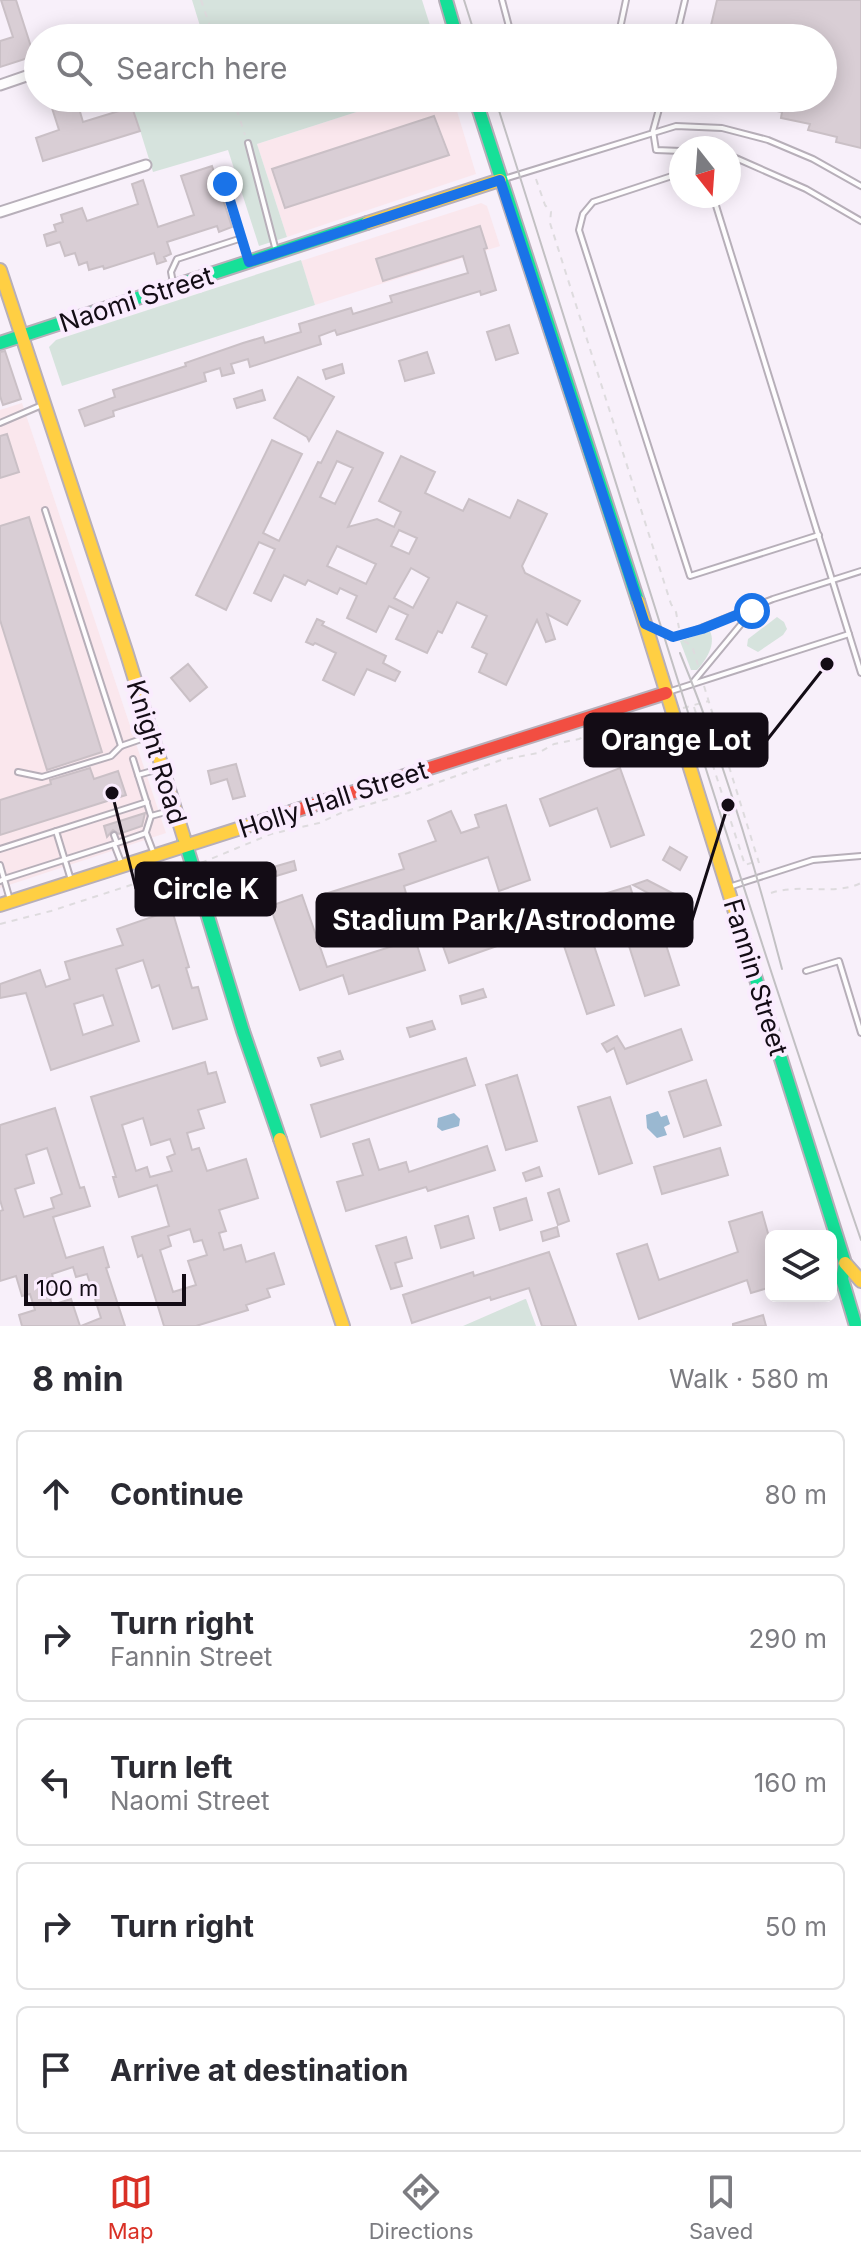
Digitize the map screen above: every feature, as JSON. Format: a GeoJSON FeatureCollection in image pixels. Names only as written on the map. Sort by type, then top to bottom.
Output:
{"type":"FeatureCollection","features":[{"type":"Feature","properties":{"kind":"street"},"geometry":{"type":"LineString","coordinates":[[446,0],[453,24]]}},
{"type":"Feature","properties":{"kind":"street"},"geometry":{"type":"LineString","coordinates":[[0,85],[24,77]]}},
{"type":"Feature","properties":{"kind":"street","name":"Fannin Street"},"geometry":{"type":"LineString","coordinates":[[479,112],[645,624],[845,1263],[842,1279],[856,1324]]}},
{"type":"Feature","properties":{"kind":"street"},"geometry":{"type":"LineString","coordinates":[[0,212],[146,165]]}},
{"type":"Feature","properties":{"kind":"street","name":"Naomi Street"},"geometry":{"type":"LineString","coordinates":[[0,343],[500,180]]}},
{"type":"Feature","properties":{"kind":"street","name":"Knight Road"},"geometry":{"type":"LineString","coordinates":[[0,270],[176,809],[247,1043],[343,1326]]}},
{"type":"Feature","properties":{"kind":"street","name":"Holly Hall Street"},"geometry":{"type":"LineString","coordinates":[[5,904],[666,693]]}},
{"type":"Feature","properties":{"kind":"street","name":"Fannin Street"},"geometry":{"type":"LineString","coordinates":[[845,1263],[861,1281]]}},
{"type":"Feature","properties":{"kind":"lane"},"geometry":{"type":"LineString","coordinates":[[502,0],[508,24]]}},
{"type":"Feature","properties":{"kind":"lane"},"geometry":{"type":"LineString","coordinates":[[621,24],[626,0]]}},
{"type":"Feature","properties":{"kind":"lane"},"geometry":{"type":"LineString","coordinates":[[679,24],[685,0]]}},
{"type":"Feature","properties":{"kind":"lane"},"geometry":{"type":"LineString","coordinates":[[658,112],[653,131],[656,150],[669,151]]}},
{"type":"Feature","properties":{"kind":"lane"},"geometry":{"type":"LineString","coordinates":[[500,180],[676,126],[722,128],[768,140],[813,159],[861,186]]}},
{"type":"Feature","properties":{"kind":"lane"},"geometry":{"type":"LineString","coordinates":[[248,143],[276,253]]}},
{"type":"Feature","properties":{"kind":"lane"},"geometry":{"type":"LineString","coordinates":[[741,160],[797,185],[861,221]]}},
{"type":"Feature","properties":{"kind":"lane"},"geometry":{"type":"LineString","coordinates":[[669,177],[593,202],[583,214],[579,230],[690,576],[819,535]]}},
{"type":"Feature","properties":{"kind":"lane"},"geometry":{"type":"LineString","coordinates":[[225,184],[249,262]]}},
{"type":"Feature","properties":{"kind":"lane"},"geometry":{"type":"LineString","coordinates":[[717,208],[861,673]]}},
{"type":"Feature","properties":{"kind":"lane"},"geometry":{"type":"LineString","coordinates":[[174,286],[171,272],[177,259],[242,238]]}},
{"type":"Feature","properties":{"kind":"lane"},"geometry":{"type":"LineString","coordinates":[[0,423],[44,405]]}},
{"type":"Feature","properties":{"kind":"lane"},"geometry":{"type":"LineString","coordinates":[[45,510],[121,746]]}},
{"type":"Feature","properties":{"kind":"lane"},"geometry":{"type":"LineString","coordinates":[[645,624],[673,637],[702,629],[773,599],[861,571]]}},
{"type":"Feature","properties":{"kind":"lane"},"geometry":{"type":"LineString","coordinates":[[693,683],[754,608]]}},
{"type":"Feature","properties":{"kind":"lane"},"geometry":{"type":"LineString","coordinates":[[666,693],[849,634]]}},
{"type":"Feature","properties":{"kind":"lane"},"geometry":{"type":"LineString","coordinates":[[18,772],[42,777],[111,756],[121,746],[152,736]]}},
{"type":"Feature","properties":{"kind":"lane"},"geometry":{"type":"LineString","coordinates":[[2,880],[143,834],[151,816],[133,759]]}},
{"type":"Feature","properties":{"kind":"lane"},"geometry":{"type":"LineString","coordinates":[[138,775],[162,768]]}},
{"type":"Feature","properties":{"kind":"lane"},"geometry":{"type":"LineString","coordinates":[[0,849],[147,802]]}},
{"type":"Feature","properties":{"kind":"lane"},"geometry":{"type":"LineString","coordinates":[[132,807],[135,816]]}},
{"type":"Feature","properties":{"kind":"lane"},"geometry":{"type":"LineString","coordinates":[[151,816],[176,809]]}},
{"type":"Feature","properties":{"kind":"lane"},"geometry":{"type":"LineString","coordinates":[[119,811],[122,820]]}},
{"type":"Feature","properties":{"kind":"lane"},"geometry":{"type":"LineString","coordinates":[[108,815],[111,823]]}},
{"type":"Feature","properties":{"kind":"lane"},"geometry":{"type":"LineString","coordinates":[[139,828],[155,856]]}},
{"type":"Feature","properties":{"kind":"lane"},"geometry":{"type":"LineString","coordinates":[[56,831],[72,883]]}},
{"type":"Feature","properties":{"kind":"lane"},"geometry":{"type":"LineString","coordinates":[[126,832],[128,839]]}},
{"type":"Feature","properties":{"kind":"lane"},"geometry":{"type":"LineString","coordinates":[[114,835],[123,866]]}},
{"type":"Feature","properties":{"kind":"lane"},"geometry":{"type":"LineString","coordinates":[[728,887],[813,860],[861,856]]}},
{"type":"Feature","properties":{"kind":"lane"},"geometry":{"type":"LineString","coordinates":[[0,865],[5,904]]}},
{"type":"Feature","properties":{"kind":"lane"},"geometry":{"type":"LineString","coordinates":[[806,971],[839,961],[861,1033]]}},
{"type":"Feature","properties":{"kind":"lane"},"geometry":{"type":"LineString","coordinates":[[841,1326],[856,1324]]}},
{"type":"Feature","properties":{"kind":"path"},"geometry":{"type":"LineString","coordinates":[[201,0],[209,24]]}},
{"type":"Feature","properties":{"kind":"path"},"geometry":{"type":"LineString","coordinates":[[238,112],[248,143]]}},
{"type":"Feature","properties":{"kind":"path"},"geometry":{"type":"LineString","coordinates":[[533,170],[545,205],[551,212],[550,223],[679,628]]}},
{"type":"Feature","properties":{"kind":"path"},"geometry":{"type":"LineString","coordinates":[[683,640],[692,646],[699,668]]}},
{"type":"Feature","properties":{"kind":"path"},"geometry":{"type":"LineString","coordinates":[[694,705],[745,865],[758,862],[706,691]]}},
{"type":"Feature","properties":{"kind":"path"},"geometry":{"type":"LineString","coordinates":[[0,924],[221,857],[271,834],[319,823],[343,812],[501,760],[538,753],[554,744],[579,739],[608,725],[651,717]]}},
{"type":"Feature","properties":{"kind":"path"},"geometry":{"type":"LineString","coordinates":[[771,893],[789,887],[852,887],[861,883]]}},
{"type":"Feature","properties":{"kind":"path"},"geometry":{"type":"LineString","coordinates":[[48,903],[51,911]]}},
{"type":"Feature","properties":{"kind":"shaded area"},"geometry":{"type":"Polygon","coordinates":[[[192,0],[422,0],[430,24],[199,24],[192,0]]]}},
{"type":"Feature","properties":{"kind":"shaded area"},"geometry":{"type":"Polygon","coordinates":[[[134,112],[356,112],[257,144],[287,237],[259,246],[228,150],[153,172],[134,112]]]}},
{"type":"Feature","properties":{"kind":"shaded area"},"geometry":{"type":"Polygon","coordinates":[[[356,112],[457,112],[476,174],[287,237],[257,144],[356,112]]]}},
{"type":"Feature","properties":{"kind":"shaded area"},"geometry":{"type":"Polygon","coordinates":[[[481,203],[487,206],[500,246],[315,305],[301,261],[481,203]]]}},
{"type":"Feature","properties":{"kind":"shaded area"},"geometry":{"type":"Polygon","coordinates":[[[301,260],[315,305],[62,386],[49,347],[56,340],[301,260]]]}},
{"type":"Feature","properties":{"kind":"shaded area"},"geometry":{"type":"Polygon","coordinates":[[[22,403],[166,833],[0,888],[0,410],[22,403]]]}},
{"type":"Feature","properties":{"kind":"shaded area"},"geometry":{"type":"Polygon","coordinates":[[[777,617],[787,629],[783,635],[758,652],[747,646],[748,639],[777,617]]]}},
{"type":"Feature","properties":{"kind":"shaded area"},"geometry":{"type":"Polygon","coordinates":[[[710,631],[712,641],[707,656],[697,670],[691,670],[680,641],[710,631]]]}},
{"type":"Feature","properties":{"kind":"shaded area"},"geometry":{"type":"Polygon","coordinates":[[[525,1299],[536,1326],[463,1326],[525,1299]]]}},
{"type":"Feature","properties":{"kind":"water"},"geometry":{"type":"Polygon","coordinates":[[[658,1111],[661,1117],[667,1115],[670,1124],[664,1127],[667,1135],[657,1138],[647,1128],[646,1115],[658,1111]]]}},
{"type":"Feature","properties":{"kind":"water"},"geometry":{"type":"Polygon","coordinates":[[[454,1113],[460,1119],[459,1126],[442,1131],[437,1127],[438,1118],[454,1113]]]}},
{"type":"Feature","properties":{"kind":"building"},"geometry":{"type":"Polygon","coordinates":[[[1,0],[16,0],[24,25],[24,59],[0,67],[0,41],[13,37],[1,0]]]}},
{"type":"Feature","properties":{"kind":"building"},"geometry":{"type":"Polygon","coordinates":[[[717,0],[861,0],[861,148],[836,142],[837,137],[808,130],[810,124],[781,118],[782,112],[837,112],[837,24],[711,24],[717,0]]]}},
{"type":"Feature","properties":{"kind":"building"},"geometry":{"type":"Polygon","coordinates":[[[53,112],[80,112],[83,122],[116,112],[134,112],[140,131],[43,161],[36,138],[59,130],[53,112]]]}},
{"type":"Feature","properties":{"kind":"building"},"geometry":{"type":"Polygon","coordinates":[[[434,116],[449,155],[285,208],[272,169],[434,116]]]}},
{"type":"Feature","properties":{"kind":"building"},"geometry":{"type":"Polygon","coordinates":[[[212,166],[232,227],[219,232],[217,226],[167,242],[171,254],[164,257],[166,261],[157,264],[154,253],[104,269],[103,266],[89,270],[87,262],[79,265],[75,253],[65,256],[60,242],[47,246],[44,235],[56,231],[54,225],[63,222],[61,215],[82,208],[87,221],[138,204],[132,184],[143,180],[158,227],[194,215],[181,176],[212,166]]]}},
{"type":"Feature","properties":{"kind":"building"},"geometry":{"type":"Polygon","coordinates":[[[480,226],[496,290],[481,295],[480,291],[337,335],[335,330],[319,336],[321,344],[250,367],[248,359],[231,364],[234,373],[222,376],[220,368],[204,373],[206,381],[113,411],[114,416],[85,426],[79,410],[115,397],[113,390],[243,343],[263,337],[265,343],[301,332],[299,324],[351,308],[353,314],[392,302],[390,296],[468,273],[463,256],[383,281],[376,259],[480,226]]]}},
{"type":"Feature","properties":{"kind":"building"},"geometry":{"type":"Polygon","coordinates":[[[509,325],[518,353],[496,360],[487,332],[509,325]]]}},
{"type":"Feature","properties":{"kind":"building"},"geometry":{"type":"Polygon","coordinates":[[[5,351],[21,399],[3,405],[0,396],[0,352],[5,351]]]}},
{"type":"Feature","properties":{"kind":"building"},"geometry":{"type":"Polygon","coordinates":[[[427,352],[434,373],[405,381],[399,361],[427,352]]]}},
{"type":"Feature","properties":{"kind":"building"},"geometry":{"type":"Polygon","coordinates":[[[342,364],[344,373],[326,379],[323,370],[342,364]]]}},
{"type":"Feature","properties":{"kind":"building"},"geometry":{"type":"Polygon","coordinates":[[[298,377],[334,397],[309,441],[274,418],[298,377]]]}},
{"type":"Feature","properties":{"kind":"building"},"geometry":{"type":"Polygon","coordinates":[[[262,390],[265,400],[237,408],[234,399],[262,390]]]}},
{"type":"Feature","properties":{"kind":"building"},"geometry":{"type":"Polygon","coordinates":[[[337,431],[383,453],[348,527],[377,519],[394,527],[401,512],[379,501],[401,456],[435,472],[425,493],[463,511],[469,499],[510,518],[518,500],[547,514],[522,566],[525,573],[580,601],[567,625],[547,614],[555,639],[546,642],[537,620],[506,685],[479,672],[487,654],[472,647],[487,616],[457,602],[442,633],[438,631],[427,653],[396,639],[408,615],[389,606],[376,632],[347,618],[357,596],[340,588],[337,594],[308,580],[305,585],[284,575],[271,601],[254,593],[275,549],[259,542],[226,610],[196,595],[272,440],[302,454],[263,533],[279,541],[318,462],[321,463],[337,431]],[[337,461],[320,497],[335,504],[353,468],[337,461]],[[399,530],[391,546],[409,554],[417,538],[399,530]],[[337,546],[327,566],[366,584],[376,564],[337,546]],[[411,568],[394,598],[413,608],[429,578],[411,568]]]}},
{"type":"Feature","properties":{"kind":"building"},"geometry":{"type":"Polygon","coordinates":[[[7,434],[19,472],[0,478],[0,436],[7,434]]]}},
{"type":"Feature","properties":{"kind":"building"},"geometry":{"type":"Polygon","coordinates":[[[29,517],[102,752],[47,770],[0,620],[0,526],[29,517]]]}},
{"type":"Feature","properties":{"kind":"building"},"geometry":{"type":"Polygon","coordinates":[[[317,619],[324,622],[322,625],[386,656],[383,663],[400,672],[395,681],[367,669],[354,695],[323,680],[336,653],[306,642],[317,619]]]}},
{"type":"Feature","properties":{"kind":"building"},"geometry":{"type":"Polygon","coordinates":[[[188,664],[207,687],[190,701],[171,678],[188,664]]]}},
{"type":"Feature","properties":{"kind":"building"},"geometry":{"type":"Polygon","coordinates":[[[236,764],[245,796],[233,799],[227,779],[211,784],[208,771],[236,764]]]}},
{"type":"Feature","properties":{"kind":"building"},"geometry":{"type":"Polygon","coordinates":[[[90,768],[94,779],[118,771],[126,795],[0,835],[0,800],[90,768]]]}},
{"type":"Feature","properties":{"kind":"building"},"geometry":{"type":"Polygon","coordinates":[[[620,768],[644,835],[611,847],[597,808],[550,826],[540,799],[620,768]]]}},
{"type":"Feature","properties":{"kind":"building"},"geometry":{"type":"Polygon","coordinates":[[[506,805],[530,880],[499,891],[488,857],[404,886],[407,897],[333,920],[325,894],[404,869],[399,854],[436,841],[428,821],[451,811],[461,833],[479,827],[475,815],[506,805]]]}},
{"type":"Feature","properties":{"kind":"building"},"geometry":{"type":"Polygon","coordinates":[[[145,813],[142,826],[119,834],[113,830],[107,837],[104,826],[145,813]]]}},
{"type":"Feature","properties":{"kind":"building"},"geometry":{"type":"Polygon","coordinates":[[[670,847],[687,857],[680,870],[663,860],[670,847]]]}},
{"type":"Feature","properties":{"kind":"building"},"geometry":{"type":"Polygon","coordinates":[[[294,861],[296,870],[273,877],[270,868],[294,861]]]}},
{"type":"Feature","properties":{"kind":"building"},"geometry":{"type":"Polygon","coordinates":[[[647,880],[678,896],[672,906],[633,885],[647,880]]]}},
{"type":"Feature","properties":{"kind":"building"},"geometry":{"type":"Polygon","coordinates":[[[630,886],[641,922],[657,917],[679,985],[645,996],[622,924],[590,934],[614,1005],[587,1014],[564,946],[573,943],[562,907],[630,886]]]}},
{"type":"Feature","properties":{"kind":"building"},"geometry":{"type":"Polygon","coordinates":[[[302,895],[327,967],[415,939],[425,970],[349,994],[343,975],[300,990],[270,906],[302,895]]]}},
{"type":"Feature","properties":{"kind":"building"},"geometry":{"type":"Polygon","coordinates":[[[172,910],[192,988],[198,987],[207,1019],[173,1029],[159,985],[152,988],[143,960],[116,969],[139,1041],[51,1070],[26,993],[0,998],[0,984],[40,970],[46,987],[70,979],[65,962],[123,945],[117,929],[172,910]],[[103,995],[74,1004],[83,1035],[113,1025],[103,995]]]}},
{"type":"Feature","properties":{"kind":"building"},"geometry":{"type":"Polygon","coordinates":[[[504,912],[514,940],[449,963],[439,935],[504,912]]]}},
{"type":"Feature","properties":{"kind":"building"},"geometry":{"type":"Polygon","coordinates":[[[483,989],[486,997],[462,1004],[460,996],[483,989]]]}},
{"type":"Feature","properties":{"kind":"building"},"geometry":{"type":"Polygon","coordinates":[[[432,1021],[435,1029],[410,1037],[407,1028],[432,1021]]]}},
{"type":"Feature","properties":{"kind":"building"},"geometry":{"type":"Polygon","coordinates":[[[681,1029],[692,1060],[627,1084],[614,1048],[607,1052],[602,1044],[617,1036],[625,1049],[681,1029]]]}},
{"type":"Feature","properties":{"kind":"building"},"geometry":{"type":"Polygon","coordinates":[[[340,1051],[343,1059],[321,1066],[318,1058],[340,1051]]]}},
{"type":"Feature","properties":{"kind":"building"},"geometry":{"type":"Polygon","coordinates":[[[466,1058],[475,1085],[321,1137],[311,1105],[466,1058]]]}},
{"type":"Feature","properties":{"kind":"building"},"geometry":{"type":"Polygon","coordinates":[[[205,1062],[208,1074],[216,1072],[225,1102],[198,1110],[204,1128],[187,1133],[192,1150],[199,1148],[207,1171],[246,1159],[258,1198],[219,1210],[226,1231],[219,1233],[224,1250],[241,1245],[246,1262],[274,1253],[284,1284],[267,1289],[270,1297],[246,1305],[248,1310],[196,1326],[164,1326],[142,1255],[138,1257],[132,1237],[169,1226],[157,1185],[119,1197],[113,1177],[116,1177],[91,1097],[205,1062]],[[143,1118],[122,1125],[136,1171],[147,1167],[150,1177],[172,1171],[167,1157],[175,1154],[170,1139],[151,1145],[143,1118]],[[190,1229],[168,1236],[171,1246],[160,1250],[173,1292],[196,1285],[188,1261],[207,1255],[202,1240],[194,1242],[190,1229]]]}},
{"type":"Feature","properties":{"kind":"building"},"geometry":{"type":"Polygon","coordinates":[[[517,1075],[537,1141],[506,1150],[486,1085],[517,1075]]]}},
{"type":"Feature","properties":{"kind":"building"},"geometry":{"type":"Polygon","coordinates":[[[706,1080],[721,1125],[684,1137],[669,1092],[706,1080]]]}},
{"type":"Feature","properties":{"kind":"building"},"geometry":{"type":"Polygon","coordinates":[[[610,1097],[632,1163],[599,1174],[578,1107],[610,1097]]]}},
{"type":"Feature","properties":{"kind":"building"},"geometry":{"type":"Polygon","coordinates":[[[55,1108],[80,1188],[84,1187],[90,1206],[53,1217],[66,1258],[103,1247],[109,1267],[106,1268],[125,1326],[81,1326],[101,1318],[87,1274],[76,1277],[73,1267],[52,1274],[55,1286],[47,1289],[52,1305],[71,1299],[80,1326],[22,1326],[19,1315],[35,1310],[30,1294],[22,1296],[16,1276],[0,1281],[0,1211],[3,1210],[0,1200],[0,1125],[55,1108]],[[47,1148],[26,1155],[34,1183],[15,1189],[24,1217],[54,1208],[51,1198],[62,1194],[47,1148]]]}},
{"type":"Feature","properties":{"kind":"building"},"geometry":{"type":"Polygon","coordinates":[[[369,1139],[379,1170],[406,1162],[409,1172],[487,1146],[495,1170],[428,1191],[426,1187],[346,1211],[337,1182],[363,1175],[353,1144],[369,1139]]]}},
{"type":"Feature","properties":{"kind":"building"},"geometry":{"type":"Polygon","coordinates":[[[720,1148],[728,1175],[662,1194],[654,1167],[720,1148]]]}},
{"type":"Feature","properties":{"kind":"building"},"geometry":{"type":"Polygon","coordinates":[[[539,1167],[542,1176],[526,1181],[523,1173],[539,1167]]]}},
{"type":"Feature","properties":{"kind":"building"},"geometry":{"type":"Polygon","coordinates":[[[559,1189],[569,1221],[558,1225],[548,1193],[559,1189]]]}},
{"type":"Feature","properties":{"kind":"building"},"geometry":{"type":"Polygon","coordinates":[[[526,1198],[532,1220],[500,1230],[494,1208],[526,1198]]]}},
{"type":"Feature","properties":{"kind":"building"},"geometry":{"type":"Polygon","coordinates":[[[762,1212],[767,1230],[765,1289],[751,1293],[747,1280],[639,1319],[617,1254],[647,1244],[659,1280],[738,1252],[729,1222],[762,1212]]]}},
{"type":"Feature","properties":{"kind":"building"},"geometry":{"type":"Polygon","coordinates":[[[468,1216],[474,1238],[441,1248],[435,1226],[468,1216]]]}},
{"type":"Feature","properties":{"kind":"building"},"geometry":{"type":"Polygon","coordinates":[[[557,1227],[559,1236],[543,1241],[541,1232],[557,1227]]]}},
{"type":"Feature","properties":{"kind":"building"},"geometry":{"type":"Polygon","coordinates":[[[406,1237],[412,1258],[395,1263],[402,1286],[391,1289],[376,1246],[406,1237]]]}},
{"type":"Feature","properties":{"kind":"building"},"geometry":{"type":"Polygon","coordinates":[[[549,1252],[576,1326],[542,1326],[529,1288],[491,1300],[490,1297],[412,1323],[403,1295],[549,1252]]]}},
{"type":"Feature","properties":{"kind":"building"},"geometry":{"type":"Polygon","coordinates":[[[763,1315],[766,1326],[733,1326],[733,1324],[763,1315]]]}},
{"type":"Feature","properties":{"kind":"tram line"},"geometry":{"type":"LineString","coordinates":[[464,0],[472,24]]}},
{"type":"Feature","properties":{"kind":"tram line"},"geometry":{"type":"LineString","coordinates":[[499,112],[720,813],[861,1240]]}},
{"type":"Feature","properties":{"kind":"tram line"},"geometry":{"type":"LineString","coordinates":[[680,653],[736,809],[782,969]]}},
{"type":"Feature","properties":{"kind":"traffic: fast"},"geometry":{"type":"LineString","coordinates":[[446,0],[453,24]]}},
{"type":"Feature","properties":{"kind":"traffic: fast"},"geometry":{"type":"LineString","coordinates":[[480,112],[638,601]]}},
{"type":"Feature","properties":{"kind":"traffic: fast"},"geometry":{"type":"LineString","coordinates":[[0,343],[367,223]]}},
{"type":"Feature","properties":{"kind":"traffic: fast"},"geometry":{"type":"LineString","coordinates":[[184,838],[243,1031],[280,1139]]}},
{"type":"Feature","properties":{"kind":"traffic: fast"},"geometry":{"type":"LineString","coordinates":[[749,957],[845,1263],[842,1279],[856,1326]]}},
{"type":"Feature","properties":{"kind":"traffic: slow"},"geometry":{"type":"LineString","coordinates":[[367,223],[500,180]]}},
{"type":"Feature","properties":{"kind":"traffic: slow"},"geometry":{"type":"LineString","coordinates":[[0,270],[126,651],[184,838]]}},
{"type":"Feature","properties":{"kind":"traffic: slow"},"geometry":{"type":"LineString","coordinates":[[638,601],[749,957]]}},
{"type":"Feature","properties":{"kind":"traffic: slow"},"geometry":{"type":"LineString","coordinates":[[0,905],[291,812]]}},
{"type":"Feature","properties":{"kind":"traffic: slow"},"geometry":{"type":"LineString","coordinates":[[280,1139],[343,1326]]}},
{"type":"Feature","properties":{"kind":"traffic: slow"},"geometry":{"type":"LineString","coordinates":[[845,1263],[861,1281]]}},
{"type":"Feature","properties":{"kind":"traffic: jam"},"geometry":{"type":"LineString","coordinates":[[291,812],[666,693]]}},
{"type":"Feature","properties":{"kind":"place","name":"Orange Lot"},"geometry":{"type":"Point","coordinates":[827,664]}},
{"type":"Feature","properties":{"kind":"place","name":"Circle K"},"geometry":{"type":"Point","coordinates":[112,793]}},
{"type":"Feature","properties":{"kind":"place","name":"Stadium Park/Astrodome"},"geometry":{"type":"Point","coordinates":[728,805]}},
{"type":"Feature","properties":{"kind":"route"},"geometry":{"type":"LineString","coordinates":[[225,184],[249,262],[500,180],[645,624],[673,637],[754,608],[752,611]]}}]}
